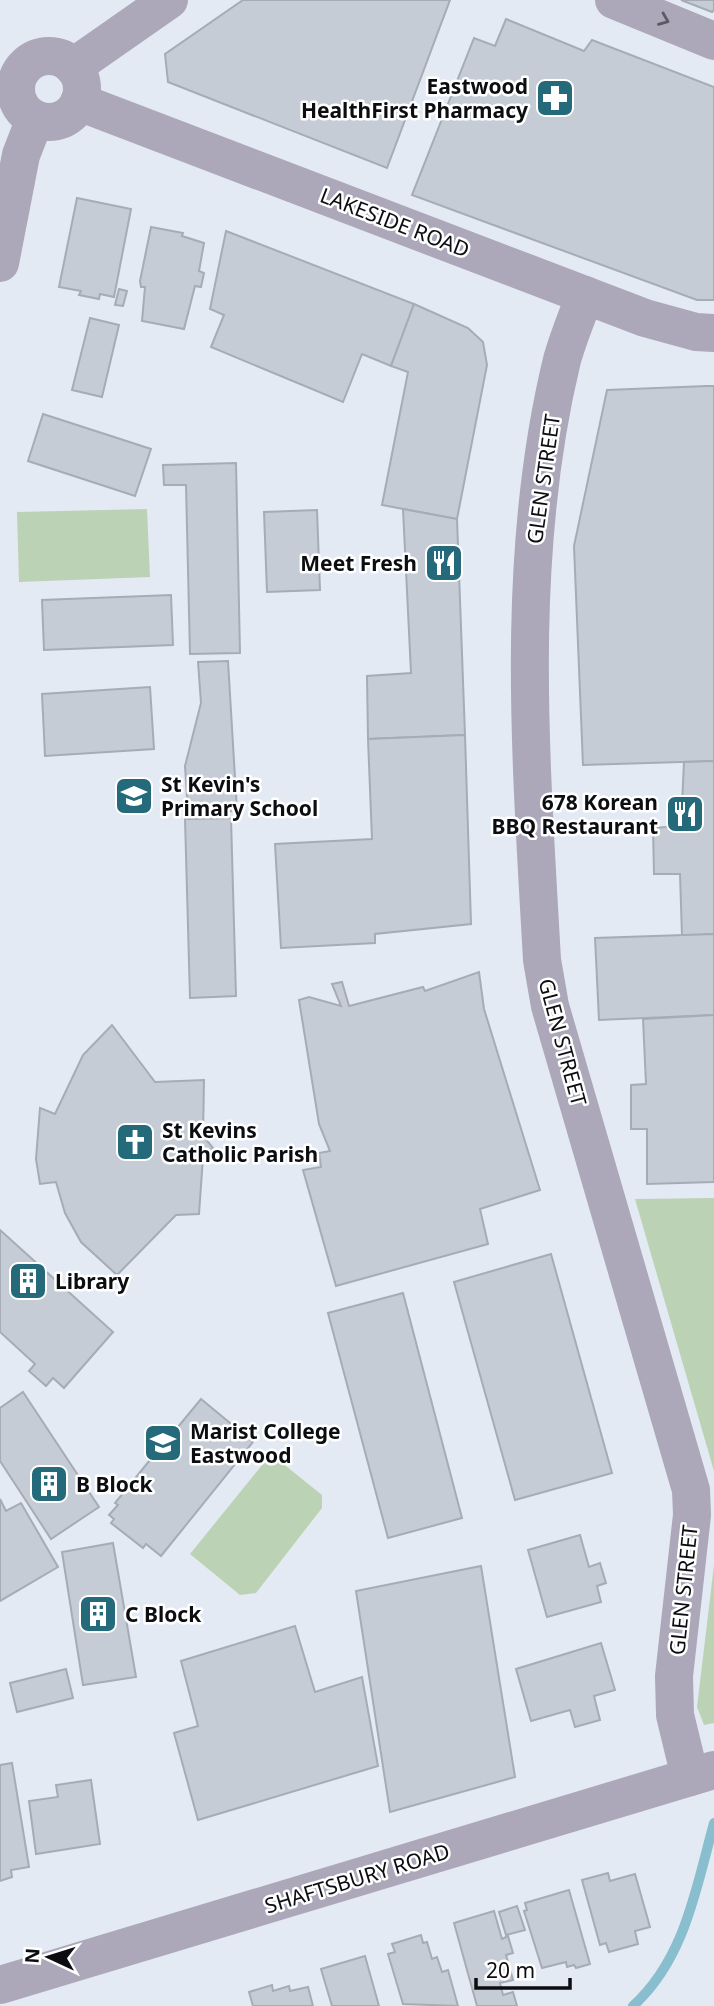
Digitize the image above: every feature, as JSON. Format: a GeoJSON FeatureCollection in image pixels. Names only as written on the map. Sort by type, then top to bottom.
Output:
{"type":"FeatureCollection","features":[{"type":"Feature","properties":{"kind":"street"},"geometry":{"type":"LineString","coordinates":[[76,85],[57,58],[38,58],[23,69],[9,73],[16,86],[20,106],[35,119],[45,122],[65,118],[76,85],[169,0]]}},
{"type":"Feature","properties":{"kind":"street"},"geometry":{"type":"LineString","coordinates":[[614,0],[714,41]]}},
{"type":"Feature","properties":{"kind":"street","name":"LAKESIDE ROAD"},"geometry":{"type":"LineString","coordinates":[[76,85],[585,295],[657,322],[714,333]]}},
{"type":"Feature","properties":{"kind":"street"},"geometry":{"type":"LineString","coordinates":[[0,263],[21,155],[35,119]]}},
{"type":"Feature","properties":{"kind":"street","name":"GLEN STREET"},"geometry":{"type":"LineString","coordinates":[[585,295],[563,360],[544,461],[533,551],[528,640],[542,960],[550,1006],[691,1490],[692,1515],[674,1676],[675,1715],[702,1774]]}},
{"type":"Feature","properties":{"kind":"street","name":"SHAFTSBURY ROAD"},"geometry":{"type":"LineString","coordinates":[[0,1985],[702,1774]]}},
{"type":"Feature","properties":{"kind":"green space"},"geometry":{"type":"Polygon","coordinates":[[[147,509],[150,577],[19,582],[17,512],[147,509]]]}},
{"type":"Feature","properties":{"kind":"green space"},"geometry":{"type":"Polygon","coordinates":[[[714,1198],[714,1471],[635,1199],[714,1198]]]}},
{"type":"Feature","properties":{"kind":"green space"},"geometry":{"type":"Polygon","coordinates":[[[271,1454],[322,1495],[322,1508],[256,1593],[240,1595],[190,1554],[271,1454]]]}},
{"type":"Feature","properties":{"kind":"green space"},"geometry":{"type":"Polygon","coordinates":[[[714,1565],[714,1723],[704,1725],[697,1707],[714,1565]]]}},
{"type":"Feature","properties":{"kind":"building"},"geometry":{"type":"Polygon","coordinates":[[[243,0],[450,0],[387,168],[168,82],[165,54],[243,0]]]}},
{"type":"Feature","properties":{"kind":"building"},"geometry":{"type":"Polygon","coordinates":[[[681,0],[714,0],[714,10],[712,12],[681,0]]]}},
{"type":"Feature","properties":{"kind":"building"},"geometry":{"type":"Polygon","coordinates":[[[506,19],[584,51],[592,40],[714,87],[714,300],[697,300],[412,195],[474,38],[495,46],[506,19]]]}},
{"type":"Feature","properties":{"kind":"building"},"geometry":{"type":"Polygon","coordinates":[[[77,198],[131,209],[114,297],[100,294],[99,299],[79,295],[81,291],[59,287],[77,198]]]}},
{"type":"Feature","properties":{"kind":"building"},"geometry":{"type":"Polygon","coordinates":[[[151,227],[183,233],[182,236],[204,243],[199,271],[204,273],[201,287],[195,286],[184,329],[142,321],[145,287],[141,287],[140,281],[151,227]]]}},
{"type":"Feature","properties":{"kind":"building"},"geometry":{"type":"Polygon","coordinates":[[[226,231],[414,304],[391,366],[362,354],[343,402],[211,347],[224,315],[210,309],[226,231]]]}},
{"type":"Feature","properties":{"kind":"building"},"geometry":{"type":"Polygon","coordinates":[[[119,289],[127,291],[123,306],[115,305],[119,289]]]}},
{"type":"Feature","properties":{"kind":"building"},"geometry":{"type":"Polygon","coordinates":[[[414,304],[468,328],[483,342],[487,365],[457,519],[382,505],[408,372],[391,366],[414,304]]]}},
{"type":"Feature","properties":{"kind":"building"},"geometry":{"type":"Polygon","coordinates":[[[90,318],[119,325],[102,397],[72,390],[90,318]]]}},
{"type":"Feature","properties":{"kind":"building"},"geometry":{"type":"Polygon","coordinates":[[[714,386],[714,761],[583,765],[574,546],[607,390],[714,386]]]}},
{"type":"Feature","properties":{"kind":"building"},"geometry":{"type":"Polygon","coordinates":[[[43,414],[151,449],[135,496],[28,461],[43,414]]]}},
{"type":"Feature","properties":{"kind":"building"},"geometry":{"type":"Polygon","coordinates":[[[236,463],[240,653],[190,654],[186,485],[164,485],[163,465],[236,463]]]}},
{"type":"Feature","properties":{"kind":"building"},"geometry":{"type":"Polygon","coordinates":[[[403,509],[457,519],[465,735],[368,739],[367,676],[411,673],[403,509]]]}},
{"type":"Feature","properties":{"kind":"building"},"geometry":{"type":"Polygon","coordinates":[[[317,510],[320,590],[267,592],[264,512],[317,510]]]}},
{"type":"Feature","properties":{"kind":"building"},"geometry":{"type":"Polygon","coordinates":[[[171,595],[173,645],[44,650],[42,600],[171,595]]]}},
{"type":"Feature","properties":{"kind":"building"},"geometry":{"type":"Polygon","coordinates":[[[228,661],[237,811],[188,813],[185,766],[201,703],[198,662],[228,661]]]}},
{"type":"Feature","properties":{"kind":"building"},"geometry":{"type":"Polygon","coordinates":[[[150,687],[154,749],[45,756],[42,694],[150,687]]]}},
{"type":"Feature","properties":{"kind":"building"},"geometry":{"type":"Polygon","coordinates":[[[465,735],[471,924],[375,934],[375,943],[281,948],[275,844],[372,839],[368,739],[465,735]]]}},
{"type":"Feature","properties":{"kind":"building"},"geometry":{"type":"Polygon","coordinates":[[[714,761],[714,934],[682,936],[680,874],[654,874],[653,828],[681,826],[684,762],[714,761]]]}},
{"type":"Feature","properties":{"kind":"building"},"geometry":{"type":"Polygon","coordinates":[[[231,818],[236,996],[190,998],[185,819],[231,818]]]}},
{"type":"Feature","properties":{"kind":"building"},"geometry":{"type":"Polygon","coordinates":[[[714,934],[714,1015],[599,1020],[595,938],[714,934]]]}},
{"type":"Feature","properties":{"kind":"building"},"geometry":{"type":"Polygon","coordinates":[[[479,972],[484,1009],[540,1190],[480,1209],[488,1244],[336,1286],[303,1170],[321,1167],[319,1153],[330,1151],[319,1124],[299,1000],[309,997],[341,1006],[332,984],[342,982],[349,1006],[423,987],[425,991],[479,972]]]}},
{"type":"Feature","properties":{"kind":"building"},"geometry":{"type":"Polygon","coordinates":[[[714,1015],[714,1182],[647,1184],[647,1129],[631,1129],[631,1085],[646,1084],[643,1019],[714,1015]]]}},
{"type":"Feature","properties":{"kind":"building"},"geometry":{"type":"Polygon","coordinates":[[[112,1025],[155,1082],[204,1080],[203,1136],[213,1148],[203,1157],[199,1214],[176,1215],[117,1275],[81,1242],[65,1213],[56,1182],[40,1184],[36,1159],[40,1108],[55,1114],[83,1055],[112,1025]]]}},
{"type":"Feature","properties":{"kind":"building","name":"Library"},"geometry":{"type":"Polygon","coordinates":[[[0,1230],[113,1332],[64,1388],[53,1378],[46,1386],[29,1371],[35,1364],[0,1332],[0,1230]]]}},
{"type":"Feature","properties":{"kind":"building"},"geometry":{"type":"Polygon","coordinates":[[[551,1254],[612,1473],[515,1500],[454,1282],[551,1254]]]}},
{"type":"Feature","properties":{"kind":"building"},"geometry":{"type":"Polygon","coordinates":[[[403,1293],[462,1518],[388,1538],[328,1313],[403,1293]]]}},
{"type":"Feature","properties":{"kind":"building","name":"B Block"},"geometry":{"type":"Polygon","coordinates":[[[23,1392],[99,1507],[51,1539],[0,1461],[0,1408],[23,1392]]]}},
{"type":"Feature","properties":{"kind":"building"},"geometry":{"type":"Polygon","coordinates":[[[201,1399],[253,1442],[161,1556],[146,1544],[143,1548],[111,1523],[114,1519],[109,1515],[118,1505],[115,1503],[154,1455],[146,1448],[164,1426],[173,1433],[201,1399]]]}},
{"type":"Feature","properties":{"kind":"building"},"geometry":{"type":"Polygon","coordinates":[[[0,1499],[6,1511],[21,1503],[58,1567],[0,1601],[0,1499]]]}},
{"type":"Feature","properties":{"kind":"building"},"geometry":{"type":"Polygon","coordinates":[[[580,1535],[589,1567],[600,1563],[606,1583],[597,1586],[601,1602],[547,1617],[528,1550],[580,1535]]]}},
{"type":"Feature","properties":{"kind":"building","name":"C Block"},"geometry":{"type":"Polygon","coordinates":[[[113,1543],[136,1677],[83,1685],[62,1552],[113,1543]]]}},
{"type":"Feature","properties":{"kind":"building"},"geometry":{"type":"Polygon","coordinates":[[[481,1566],[515,1777],[390,1812],[356,1591],[481,1566]]]}},
{"type":"Feature","properties":{"kind":"building"},"geometry":{"type":"Polygon","coordinates":[[[295,1626],[315,1692],[362,1677],[378,1766],[198,1820],[174,1733],[198,1726],[181,1661],[295,1626]]]}},
{"type":"Feature","properties":{"kind":"building"},"geometry":{"type":"Polygon","coordinates":[[[601,1643],[615,1690],[594,1696],[600,1720],[575,1727],[570,1710],[531,1721],[516,1669],[601,1643]]]}},
{"type":"Feature","properties":{"kind":"building"},"geometry":{"type":"Polygon","coordinates":[[[66,1669],[73,1698],[17,1712],[10,1683],[66,1669]]]}},
{"type":"Feature","properties":{"kind":"building"},"geometry":{"type":"Polygon","coordinates":[[[12,1763],[29,1867],[11,1870],[12,1877],[0,1881],[0,1765],[12,1763]]]}},
{"type":"Feature","properties":{"kind":"building"},"geometry":{"type":"Polygon","coordinates":[[[91,1780],[100,1844],[36,1854],[29,1801],[58,1797],[56,1785],[91,1780]]]}},
{"type":"Feature","properties":{"kind":"building"},"geometry":{"type":"Polygon","coordinates":[[[608,1873],[610,1881],[635,1874],[650,1927],[635,1931],[638,1944],[609,1952],[606,1943],[600,1945],[582,1880],[608,1873]]]}},
{"type":"Feature","properties":{"kind":"building"},"geometry":{"type":"Polygon","coordinates":[[[569,1890],[590,1964],[576,1968],[574,1965],[567,1967],[566,1962],[542,1968],[524,1911],[527,1910],[525,1903],[569,1890]]]}},
{"type":"Feature","properties":{"kind":"building"},"geometry":{"type":"Polygon","coordinates":[[[517,1906],[525,1930],[506,1935],[499,1912],[517,1906]]]}},
{"type":"Feature","properties":{"kind":"building"},"geometry":{"type":"Polygon","coordinates":[[[494,1911],[502,1939],[508,1936],[513,1953],[506,1955],[513,1980],[500,1983],[503,1995],[513,1992],[517,2006],[477,2006],[454,1923],[494,1911]]]}},
{"type":"Feature","properties":{"kind":"building"},"geometry":{"type":"Polygon","coordinates":[[[421,1935],[423,1943],[427,1942],[432,1959],[437,1957],[442,1972],[448,1970],[458,2006],[403,2004],[388,1954],[395,1952],[392,1944],[421,1935]]]}},
{"type":"Feature","properties":{"kind":"building"},"geometry":{"type":"Polygon","coordinates":[[[365,1956],[379,2006],[332,2006],[321,1969],[365,1956]]]}},
{"type":"Feature","properties":{"kind":"building"},"geometry":{"type":"Polygon","coordinates":[[[272,1985],[273,1991],[289,1986],[290,1991],[308,1987],[313,2006],[253,2006],[249,1992],[272,1985]]]}},
{"type":"Feature","properties":{"kind":"waterway"},"geometry":{"type":"LineString","coordinates":[[633,2006],[651,1987],[677,1945],[694,1897],[714,1823]]}},
{"type":"Feature","properties":{"kind":"place","name":"Eastwood HealthFirst Pharmacy"},"geometry":{"type":"Point","coordinates":[555,98]}},
{"type":"Feature","properties":{"kind":"place","name":"Meet Fresh"},"geometry":{"type":"Point","coordinates":[444,563]}},
{"type":"Feature","properties":{"kind":"place","name":"St Kevin's Primary School"},"geometry":{"type":"Point","coordinates":[134,796]}},
{"type":"Feature","properties":{"kind":"place","name":"678 Korean BBQ Restaurant"},"geometry":{"type":"Point","coordinates":[685,814]}},
{"type":"Feature","properties":{"kind":"place","name":"St Kevins Catholic Parish"},"geometry":{"type":"Point","coordinates":[135,1142]}},
{"type":"Feature","properties":{"kind":"place","name":"Library"},"geometry":{"type":"Point","coordinates":[28,1281]}},
{"type":"Feature","properties":{"kind":"place","name":"Marist College Eastwood"},"geometry":{"type":"Point","coordinates":[163,1443]}},
{"type":"Feature","properties":{"kind":"place","name":"B Block"},"geometry":{"type":"Point","coordinates":[49,1484]}},
{"type":"Feature","properties":{"kind":"place","name":"C Block"},"geometry":{"type":"Point","coordinates":[98,1614]}}]}
